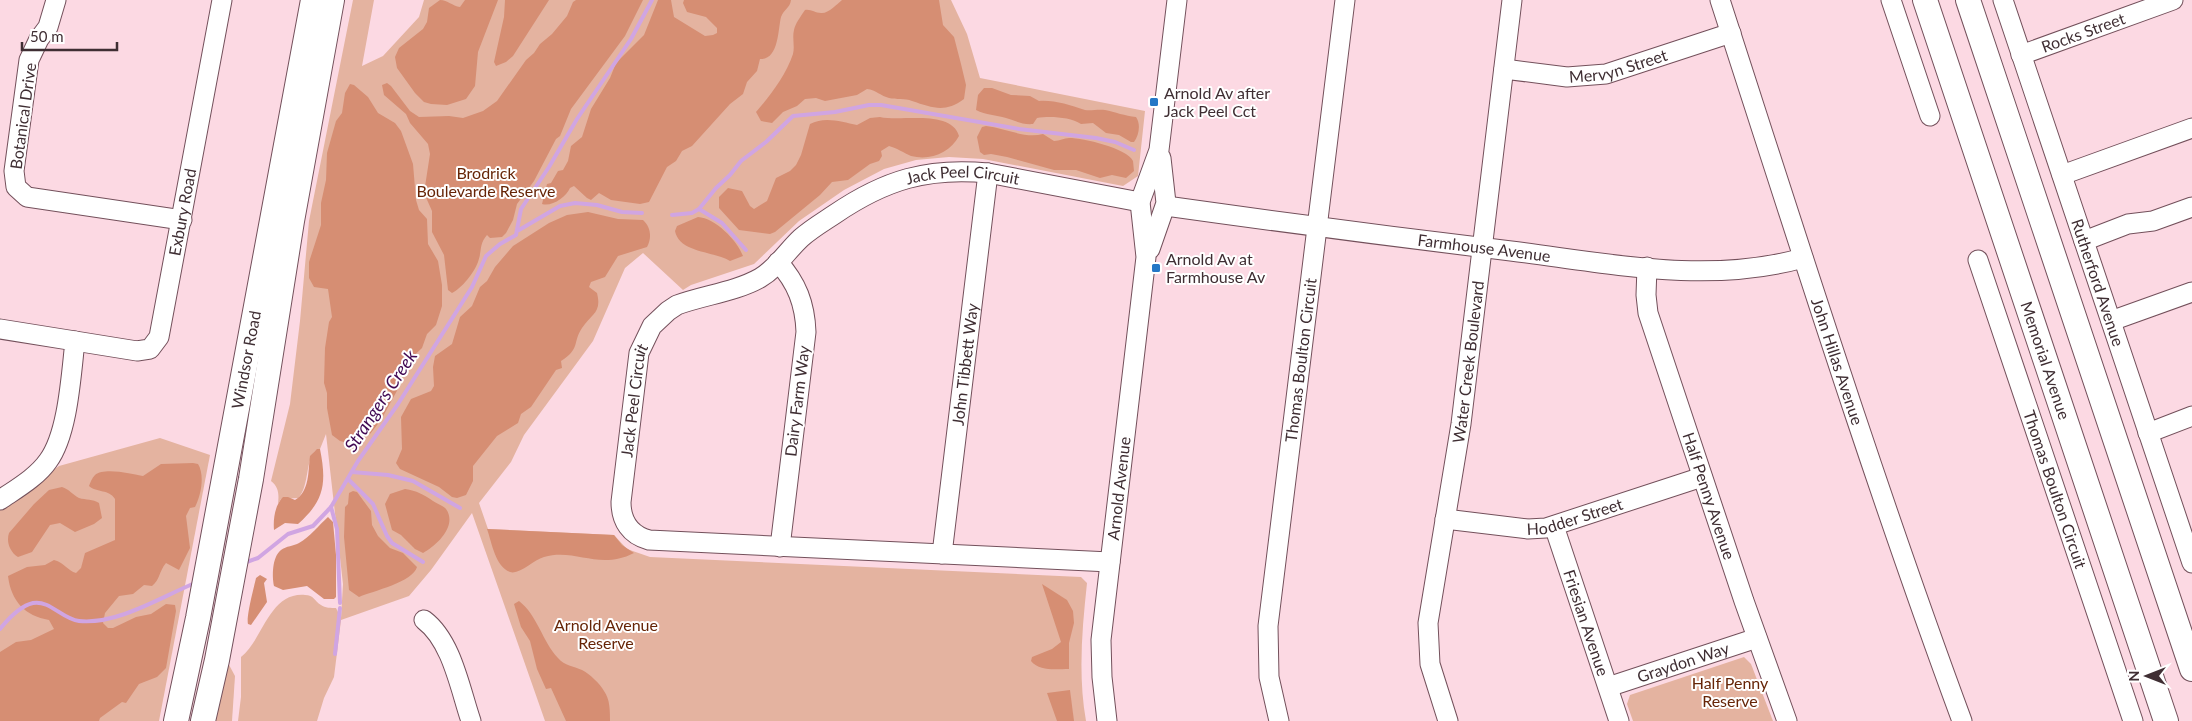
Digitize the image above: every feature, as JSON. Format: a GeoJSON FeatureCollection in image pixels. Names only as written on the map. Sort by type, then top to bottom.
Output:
{"type":"FeatureCollection","features":[{"type":"Feature","properties":{"kind":"main road","name":"Windsor Road"},"geometry":{"type":"LineString","coordinates":[[176,721],[213,542],[313,0]]}},
{"type":"Feature","properties":{"kind":"main road","name":"Windsor Road"},"geometry":{"type":"LineString","coordinates":[[203,721],[226,614],[262,417],[292,221],[332,0]]}},
{"type":"Feature","properties":{"kind":"main road","name":"Memorial Avenue"},"geometry":{"type":"LineString","coordinates":[[1925,0],[2166,721]]}},
{"type":"Feature","properties":{"kind":"main road"},"geometry":{"type":"LineString","coordinates":[[1968,0],[2192,669]]}},
{"type":"Feature","properties":{"kind":"street","name":"Botanical Drive"},"geometry":{"type":"LineString","coordinates":[[56,0],[48,26],[39,39],[29,60],[14,171],[16,187],[27,197],[182,220]]}},
{"type":"Feature","properties":{"kind":"street","name":"Exbury Road"},"geometry":{"type":"LineString","coordinates":[[0,328],[137,352],[150,349],[160,337],[222,0]]}},
{"type":"Feature","properties":{"kind":"street","name":"Arnold Avenue"},"geometry":{"type":"LineString","coordinates":[[1107,721],[1101,664],[1103,615],[1146,257],[1142,202],[1159,150],[1177,0]]}},
{"type":"Feature","properties":{"kind":"street","name":"Thomas Boulton Circuit"},"geometry":{"type":"LineString","coordinates":[[1280,721],[1269,678],[1268,626],[1345,0]]}},
{"type":"Feature","properties":{"kind":"street","name":"Water Creek Boulevard"},"geometry":{"type":"LineString","coordinates":[[1448,721],[1433,678],[1428,637],[1429,610],[1461,424],[1512,0]]}},
{"type":"Feature","properties":{"kind":"street","name":"John Hillas Avenue"},"geometry":{"type":"LineString","coordinates":[[1720,0],[1803,258],[1920,606],[1962,721]]}},
{"type":"Feature","properties":{"kind":"street"},"geometry":{"type":"LineString","coordinates":[[1891,0],[1930,116]]}},
{"type":"Feature","properties":{"kind":"street","name":"Rutherford Avenue"},"geometry":{"type":"LineString","coordinates":[[2003,0],[2148,433],[2189,543],[2192,563]]}},
{"type":"Feature","properties":{"kind":"street","name":"Rocks Street"},"geometry":{"type":"LineString","coordinates":[[2021,55],[2173,0]]}},
{"type":"Feature","properties":{"kind":"street","name":"Mervyn Street"},"geometry":{"type":"LineString","coordinates":[[1504,69],[1568,77],[1606,74],[1731,33]]}},
{"type":"Feature","properties":{"kind":"street"},"geometry":{"type":"LineString","coordinates":[[2062,175],[2192,128]]}},
{"type":"Feature","properties":{"kind":"street","name":"Arnold Avenue"},"geometry":{"type":"LineString","coordinates":[[1146,257],[1153,244],[1164,205],[1163,164],[1159,150]]}},
{"type":"Feature","properties":{"kind":"street","name":"Jack Peel Circuit"},"geometry":{"type":"LineString","coordinates":[[1110,562],[649,540],[632,532],[623,518],[621,510],[637,363],[646,334],[659,318],[677,305],[752,282],[766,274],[810,230],[879,187],[911,176],[966,171],[988,173],[1142,202],[1145,214],[1153,217],[1164,205]]}},
{"type":"Feature","properties":{"kind":"street","name":"John Tibbett Way"},"geometry":{"type":"LineString","coordinates":[[942,554],[988,173]]}},
{"type":"Feature","properties":{"kind":"street","name":"Farmhouse Avenue"},"geometry":{"type":"LineString","coordinates":[[1164,205],[1482,248],[1684,271],[1726,271],[1772,266],[1803,258]]}},
{"type":"Feature","properties":{"kind":"street"},"geometry":{"type":"LineString","coordinates":[[2084,241],[2128,224],[2153,221],[2192,208]]}},
{"type":"Feature","properties":{"kind":"street","name":"Thomas Boulton Circuit"},"geometry":{"type":"LineString","coordinates":[[1978,260],[2133,721]]}},
{"type":"Feature","properties":{"kind":"street","name":"Dairy Farm Way"},"geometry":{"type":"LineString","coordinates":[[778,262],[793,280],[801,297],[806,332],[780,547]]}},
{"type":"Feature","properties":{"kind":"street","name":"Half Penny Avenue"},"geometry":{"type":"LineString","coordinates":[[1647,267],[1646,295],[1648,313],[1702,477],[1787,721]]}},
{"type":"Feature","properties":{"kind":"street"},"geometry":{"type":"LineString","coordinates":[[2111,321],[2192,292]]}},
{"type":"Feature","properties":{"kind":"street"},"geometry":{"type":"LineString","coordinates":[[0,500],[23,484],[48,462],[60,439],[76,341]]}},
{"type":"Feature","properties":{"kind":"street"},"geometry":{"type":"LineString","coordinates":[[2148,433],[2192,416]]}},
{"type":"Feature","properties":{"kind":"street","name":"Hodder Street"},"geometry":{"type":"LineString","coordinates":[[1445,519],[1528,529],[1554,526],[1702,477]]}},
{"type":"Feature","properties":{"kind":"street","name":"Friesian Avenue"},"geometry":{"type":"LineString","coordinates":[[1554,526],[1620,721]]}},
{"type":"Feature","properties":{"kind":"street"},"geometry":{"type":"LineString","coordinates":[[424,620],[433,627],[445,645],[471,721]]}},
{"type":"Feature","properties":{"kind":"street","name":"Graydon Way"},"geometry":{"type":"LineString","coordinates":[[1608,688],[1757,638]]}},
{"type":"Feature","properties":{"kind":"green space","name":"Brodrick Boulevarde Reserve"},"geometry":{"type":"Polygon","coordinates":[[[353,0],[374,0],[362,66],[383,56],[419,17],[424,0],[951,0],[967,34],[980,78],[1145,111],[1138,176],[1123,186],[983,159],[949,157],[916,160],[884,169],[844,190],[799,221],[754,264],[691,285],[683,290],[643,253],[625,268],[593,341],[524,435],[511,462],[479,503],[488,529],[614,535],[627,549],[650,557],[1081,577],[1087,583],[1081,670],[1086,721],[545,721],[472,513],[431,570],[409,596],[341,620],[334,677],[324,698],[317,721],[238,721],[241,697],[241,657],[249,649],[268,618],[283,601],[293,596],[308,595],[323,606],[336,608],[341,618],[343,584],[326,434],[320,449],[315,451],[309,462],[305,486],[298,498],[281,499],[278,504],[278,491],[271,481],[290,404],[309,221],[353,0]]]}},
{"type":"Feature","properties":{"kind":"green space"},"geometry":{"type":"Polygon","coordinates":[[[440,0],[460,7],[465,0],[498,0],[478,52],[475,86],[466,99],[447,105],[424,102],[397,68],[395,57],[399,48],[423,29],[427,22],[429,8],[440,0]]]}},
{"type":"Feature","properties":{"kind":"green space"},"geometry":{"type":"Polygon","coordinates":[[[505,0],[549,0],[513,56],[506,62],[496,66],[494,62],[504,17],[505,0]]]}},
{"type":"Feature","properties":{"kind":"green space"},"geometry":{"type":"Polygon","coordinates":[[[576,0],[643,0],[625,36],[571,109],[560,136],[556,139],[534,181],[517,204],[513,220],[506,233],[502,237],[490,238],[487,235],[483,241],[474,271],[464,284],[452,293],[448,290],[444,255],[432,232],[432,211],[424,193],[430,154],[428,144],[410,123],[406,114],[384,95],[382,85],[387,83],[391,86],[410,111],[419,117],[449,116],[463,118],[483,111],[497,101],[526,60],[567,16],[573,2],[576,0]]]}},
{"type":"Feature","properties":{"kind":"green space"},"geometry":{"type":"Polygon","coordinates":[[[658,0],[671,0],[674,17],[705,36],[717,33],[717,28],[706,17],[687,12],[683,3],[684,0],[791,0],[781,17],[776,43],[771,55],[760,59],[757,71],[747,82],[743,94],[730,104],[692,146],[682,151],[676,161],[667,167],[649,202],[640,204],[611,200],[599,193],[591,200],[574,186],[558,200],[546,205],[542,204],[547,184],[551,183],[558,171],[563,170],[568,161],[571,146],[582,137],[591,109],[610,78],[616,63],[644,35],[658,0]]]}},
{"type":"Feature","properties":{"kind":"green space"},"geometry":{"type":"Polygon","coordinates":[[[842,0],[939,0],[943,25],[954,37],[961,64],[966,85],[964,99],[951,106],[939,108],[909,100],[889,98],[867,89],[857,95],[825,101],[816,98],[805,99],[797,106],[783,112],[772,123],[761,121],[756,112],[777,85],[790,62],[794,51],[794,30],[805,10],[824,13],[842,0]]]}},
{"type":"Feature","properties":{"kind":"green space"},"geometry":{"type":"Polygon","coordinates":[[[350,84],[354,85],[368,97],[378,113],[395,123],[401,131],[413,164],[416,200],[419,210],[427,219],[428,244],[438,261],[442,285],[442,306],[436,325],[427,334],[422,348],[403,366],[399,387],[381,420],[370,434],[348,443],[340,441],[332,435],[324,383],[325,348],[329,322],[332,317],[328,289],[314,287],[309,278],[309,262],[321,225],[321,203],[326,180],[327,153],[336,121],[342,113],[345,93],[350,84]]]}},
{"type":"Feature","properties":{"kind":"green space"},"geometry":{"type":"Polygon","coordinates":[[[984,88],[992,88],[1011,95],[1030,96],[1039,101],[1056,102],[1085,110],[1105,110],[1136,117],[1139,126],[1138,133],[1134,142],[1131,142],[1119,135],[1106,133],[1093,123],[1081,124],[1066,118],[1048,117],[1037,118],[1033,124],[1026,124],[984,113],[976,110],[978,95],[984,88]]]}},
{"type":"Feature","properties":{"kind":"green space"},"geometry":{"type":"Polygon","coordinates":[[[870,118],[936,119],[946,122],[954,128],[959,136],[945,151],[925,157],[911,156],[889,146],[881,151],[882,156],[879,161],[870,164],[848,180],[832,182],[820,195],[770,234],[739,230],[719,208],[719,197],[728,188],[742,191],[750,206],[754,209],[767,201],[776,178],[790,171],[796,165],[801,155],[810,124],[828,120],[857,125],[870,118]]]}},
{"type":"Feature","properties":{"kind":"green space"},"geometry":{"type":"Polygon","coordinates":[[[986,126],[1029,135],[1043,134],[1054,141],[1076,138],[1114,148],[1129,156],[1133,161],[1134,171],[1126,178],[1112,175],[1100,178],[1076,170],[1054,170],[1007,157],[991,154],[984,155],[980,152],[977,137],[982,127],[986,126]]]}},
{"type":"Feature","properties":{"kind":"green space"},"geometry":{"type":"Polygon","coordinates":[[[588,212],[618,219],[643,220],[649,229],[650,240],[647,247],[618,256],[605,277],[591,282],[589,287],[597,293],[597,309],[579,333],[574,349],[561,361],[562,368],[556,370],[531,407],[521,414],[518,423],[497,436],[473,466],[473,481],[466,495],[457,498],[452,497],[439,487],[400,469],[396,463],[402,449],[401,417],[411,399],[431,391],[434,386],[433,367],[435,356],[452,344],[460,317],[472,306],[480,287],[487,281],[495,267],[513,246],[549,223],[567,215],[588,212]]]}},
{"type":"Feature","properties":{"kind":"green space"},"geometry":{"type":"Polygon","coordinates":[[[698,217],[711,221],[725,231],[736,243],[743,256],[730,261],[683,244],[675,231],[677,226],[698,217]]]}},
{"type":"Feature","properties":{"kind":"green space"},"geometry":{"type":"Polygon","coordinates":[[[160,438],[210,455],[159,721],[0,721],[0,509],[59,466],[160,438]]]}},
{"type":"Feature","properties":{"kind":"green space"},"geometry":{"type":"Polygon","coordinates":[[[317,449],[320,449],[323,472],[323,482],[318,499],[307,516],[298,524],[285,523],[274,530],[274,517],[278,504],[283,497],[295,500],[300,496],[306,486],[310,456],[317,449]]]}},
{"type":"Feature","properties":{"kind":"green space"},"geometry":{"type":"Polygon","coordinates":[[[161,464],[198,464],[200,469],[201,486],[195,507],[190,508],[186,516],[190,548],[179,570],[166,563],[157,581],[152,586],[144,585],[133,594],[119,596],[105,613],[103,623],[108,628],[113,628],[136,617],[151,614],[166,604],[175,605],[176,611],[166,668],[157,677],[139,684],[126,703],[122,702],[100,718],[99,721],[0,721],[0,652],[16,642],[31,640],[54,629],[49,620],[33,615],[21,606],[12,593],[8,576],[27,567],[45,565],[54,560],[76,573],[81,568],[85,553],[115,540],[115,499],[106,492],[89,486],[95,475],[112,471],[143,476],[161,464]]]}},
{"type":"Feature","properties":{"kind":"green space"},"geometry":{"type":"Polygon","coordinates":[[[62,487],[79,498],[99,503],[102,518],[94,524],[75,532],[60,523],[50,525],[32,552],[18,557],[9,546],[9,533],[49,490],[62,487]]]}},
{"type":"Feature","properties":{"kind":"green space"},"geometry":{"type":"Polygon","coordinates":[[[405,489],[420,493],[444,507],[449,515],[449,522],[444,535],[434,546],[423,553],[415,549],[401,535],[392,530],[385,504],[390,494],[405,489]]]}},
{"type":"Feature","properties":{"kind":"green space"},"geometry":{"type":"Polygon","coordinates":[[[357,492],[371,511],[372,525],[378,536],[390,548],[403,553],[417,567],[414,572],[401,582],[359,597],[349,590],[344,537],[345,507],[348,504],[349,493],[357,492]]]}},
{"type":"Feature","properties":{"kind":"green space"},"geometry":{"type":"Polygon","coordinates":[[[328,517],[333,522],[336,555],[336,597],[334,599],[324,599],[307,586],[283,590],[274,586],[273,567],[278,553],[303,540],[328,517]]]}},
{"type":"Feature","properties":{"kind":"green space"},"geometry":{"type":"Polygon","coordinates":[[[487,529],[614,535],[622,545],[634,553],[610,560],[556,555],[544,557],[518,571],[510,572],[497,559],[487,529]]]}},
{"type":"Feature","properties":{"kind":"green space"},"geometry":{"type":"Polygon","coordinates":[[[260,575],[267,579],[264,583],[267,602],[251,625],[248,624],[249,609],[256,578],[260,575]]]}},
{"type":"Feature","properties":{"kind":"green space"},"geometry":{"type":"Polygon","coordinates":[[[1042,584],[1067,600],[1073,611],[1074,623],[1069,643],[1069,669],[1039,667],[1031,661],[1032,657],[1052,649],[1061,642],[1042,584]]]}},
{"type":"Feature","properties":{"kind":"green space"},"geometry":{"type":"Polygon","coordinates":[[[519,601],[531,614],[558,658],[566,664],[585,672],[602,688],[609,701],[610,721],[566,721],[551,688],[546,689],[537,669],[530,641],[521,627],[514,604],[519,601]]]}},
{"type":"Feature","properties":{"kind":"green space","name":"Half Penny Reserve"},"geometry":{"type":"Polygon","coordinates":[[[1744,657],[1751,664],[1773,721],[1633,721],[1627,704],[1630,695],[1744,657]]]}},
{"type":"Feature","properties":{"kind":"green space"},"geometry":{"type":"Polygon","coordinates":[[[228,663],[235,676],[232,721],[215,721],[228,663]]]}},
{"type":"Feature","properties":{"kind":"green space"},"geometry":{"type":"Polygon","coordinates":[[[1070,690],[1074,721],[1057,721],[1047,693],[1070,690]]]}},
{"type":"Feature","properties":{"kind":"waterway","name":"Strangers Creek"},"geometry":{"type":"LineString","coordinates":[[244,563],[258,558],[288,534],[313,526],[331,507],[358,461],[398,404],[472,287],[486,256],[500,244],[516,235],[521,209],[549,167],[577,119],[631,39],[652,0]]}},
{"type":"Feature","properties":{"kind":"waterway"},"geometry":{"type":"LineString","coordinates":[[672,215],[692,213],[699,209],[741,161],[766,142],[793,116],[835,112],[869,105],[881,105],[1019,129],[1096,138],[1115,142],[1134,150]]}},
{"type":"Feature","properties":{"kind":"waterway"},"geometry":{"type":"LineString","coordinates":[[519,230],[560,206],[575,203],[597,205],[622,212],[642,213]]}},
{"type":"Feature","properties":{"kind":"waterway"},"geometry":{"type":"LineString","coordinates":[[699,209],[722,223],[746,250]]}},
{"type":"Feature","properties":{"kind":"waterway"},"geometry":{"type":"LineString","coordinates":[[352,472],[388,475],[413,481],[460,508]]}},
{"type":"Feature","properties":{"kind":"waterway"},"geometry":{"type":"LineString","coordinates":[[348,479],[373,504],[392,543],[423,562]]}},
{"type":"Feature","properties":{"kind":"waterway"},"geometry":{"type":"LineString","coordinates":[[331,507],[337,529],[340,603]]}},
{"type":"Feature","properties":{"kind":"waterway","name":"Strangers Creek"},"geometry":{"type":"LineString","coordinates":[[0,629],[19,610],[33,603],[45,604],[73,620],[94,621],[108,619],[138,609],[195,583]]}},
{"type":"Feature","properties":{"kind":"waterway"},"geometry":{"type":"LineString","coordinates":[[335,654],[340,608]]}},
{"type":"Feature","properties":{"kind":"place","name":"Arnold Av after Jack Peel Cct"},"geometry":{"type":"Point","coordinates":[1154,102]}},
{"type":"Feature","properties":{"kind":"place","name":"Arnold Av at Farmhouse Av"},"geometry":{"type":"Point","coordinates":[1156,268]}},
{"type":"Feature","properties":{"kind":"park label","name":"Arnold Avenue Reserve"},"geometry":{"type":"Point","coordinates":[606,634]}}]}
